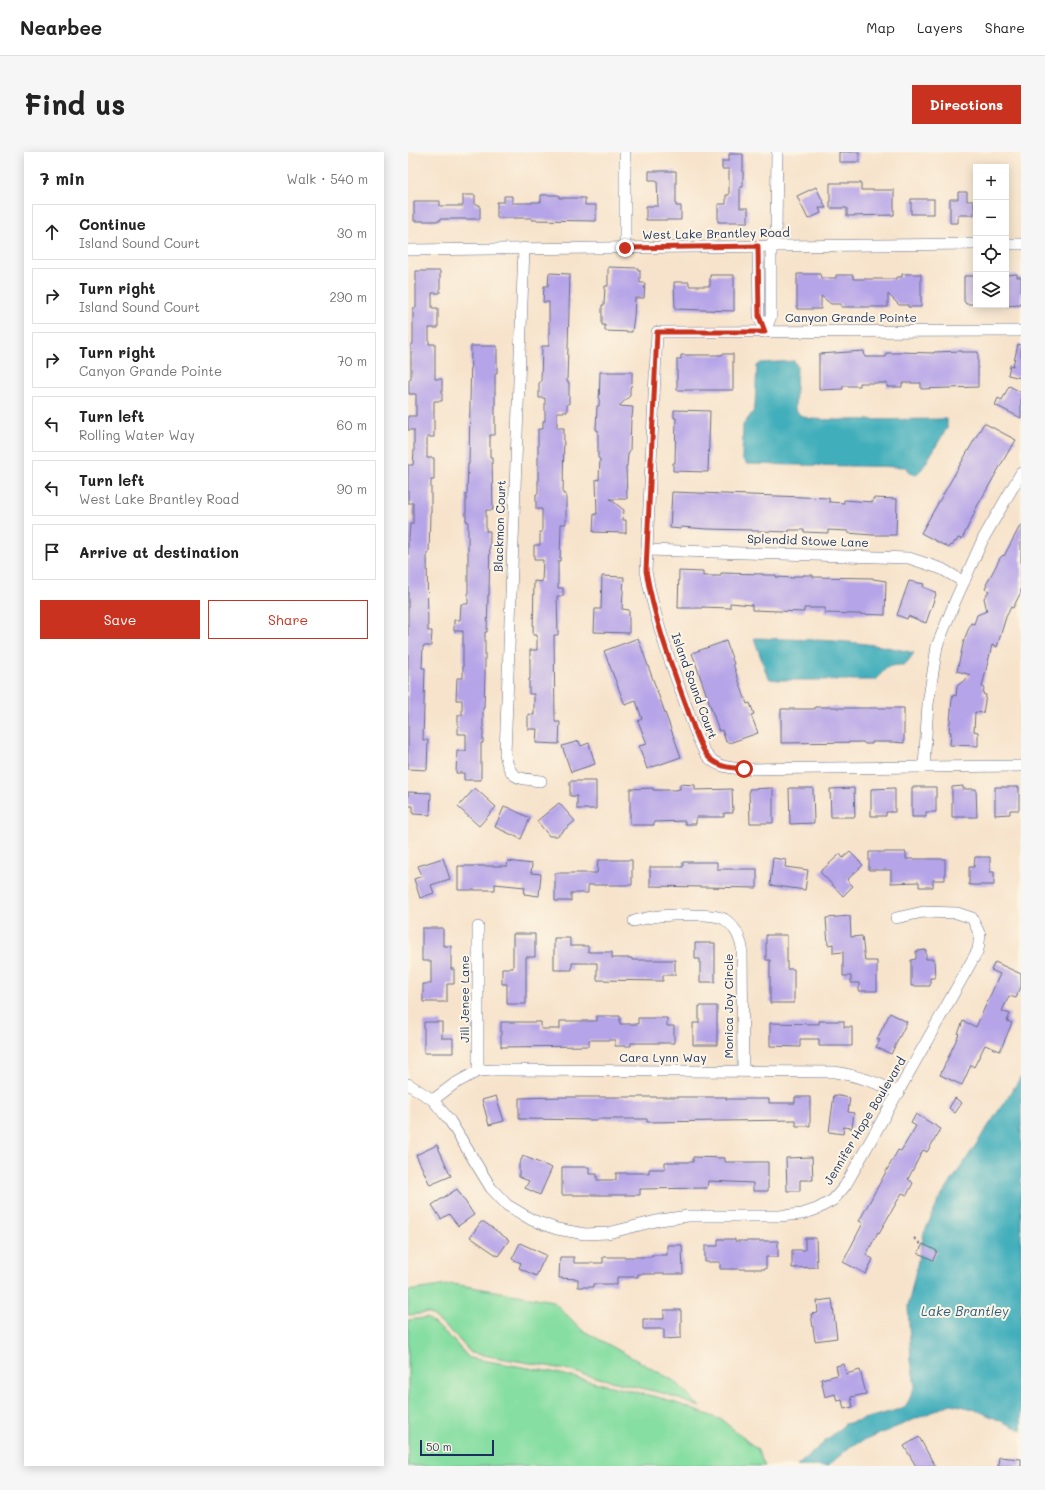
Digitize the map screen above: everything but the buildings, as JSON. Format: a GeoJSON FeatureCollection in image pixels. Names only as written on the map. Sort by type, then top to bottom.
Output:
{"type":"FeatureCollection","features":[{"type":"Feature","properties":{"kind":"street"},"geometry":{"type":"LineString","coordinates":[[625,152],[625,248]]}},
{"type":"Feature","properties":{"kind":"street"},"geometry":{"type":"LineString","coordinates":[[765,332],[771,316],[771,246],[776,234],[777,152]]}},
{"type":"Feature","properties":{"kind":"street","name":"West Lake Brantley Road"},"geometry":{"type":"LineString","coordinates":[[408,250],[973,244]]}},
{"type":"Feature","properties":{"kind":"street"},"geometry":{"type":"LineString","coordinates":[[1009,244],[1021,244]]}},
{"type":"Feature","properties":{"kind":"street"},"geometry":{"type":"LineString","coordinates":[[758,246],[759,316],[765,332]]}},
{"type":"Feature","properties":{"kind":"street","name":"Blackmon Court"},"geometry":{"type":"LineString","coordinates":[[524,248],[505,754],[507,764],[512,773],[518,778],[541,781]]}},
{"type":"Feature","properties":{"kind":"street","name":"Canyon Grande Pointe"},"geometry":{"type":"LineString","coordinates":[[657,332],[1021,331]]}},
{"type":"Feature","properties":{"kind":"street","name":"Island Sound Court"},"geometry":{"type":"LineString","coordinates":[[657,332],[646,571],[651,599],[665,647],[695,731],[706,754],[717,764],[728,768],[744,769],[1021,766]]}},
{"type":"Feature","properties":{"kind":"street"},"geometry":{"type":"LineString","coordinates":[[924,767],[928,704],[938,646],[983,539],[1021,473]]}},
{"type":"Feature","properties":{"kind":"street","name":"Splendid Stowe Lane"},"geometry":{"type":"LineString","coordinates":[[647,550],[909,558],[942,569],[964,582]]}},
{"type":"Feature","properties":{"kind":"street","name":"Jennifer Hope Boulevard"},"geometry":{"type":"LineString","coordinates":[[408,1084],[433,1100],[450,1121],[490,1188],[507,1205],[532,1220],[557,1229],[585,1234],[608,1233],[660,1220],[688,1216],[779,1216],[802,1214],[833,1200],[845,1186],[899,1093],[978,950],[980,935],[972,918],[957,913],[923,912],[896,918]]}},
{"type":"Feature","properties":{"kind":"street","name":"Monica Joy Circle"},"geometry":{"type":"LineString","coordinates":[[634,921],[658,916],[711,916],[722,918],[731,924],[739,936],[742,947],[742,1071]]}},
{"type":"Feature","properties":{"kind":"street","name":"Jill Jenee Lane"},"geometry":{"type":"LineString","coordinates":[[478,927],[478,1071]]}},
{"type":"Feature","properties":{"kind":"street","name":"Cara Lynn Way"},"geometry":{"type":"LineString","coordinates":[[433,1100],[454,1084],[478,1071],[495,1070],[835,1072],[874,1081],[899,1093]]}},
{"type":"Feature","properties":{"kind":"path"},"geometry":{"type":"LineString","coordinates":[[914,1238],[922,1245]]}},
{"type":"Feature","properties":{"kind":"green space"},"geometry":{"type":"Polygon","coordinates":[[[453,1284],[553,1301],[582,1330],[676,1382],[700,1407],[666,1394],[553,1367],[471,1353],[453,1333],[430,1314],[408,1315],[408,1291],[453,1284]]]}},
{"type":"Feature","properties":{"kind":"green space"},"geometry":{"type":"Polygon","coordinates":[[[427,1318],[450,1337],[469,1358],[552,1372],[665,1399],[722,1420],[757,1449],[765,1466],[408,1466],[408,1320],[427,1318]]]}},
{"type":"Feature","properties":{"kind":"water"},"geometry":{"type":"Polygon","coordinates":[[[794,361],[797,366],[795,409],[800,415],[811,419],[838,420],[947,419],[947,428],[922,469],[916,475],[909,473],[907,467],[747,464],[742,458],[743,425],[753,412],[755,406],[757,366],[761,363],[794,361]]]}},
{"type":"Feature","properties":{"kind":"water"},"geometry":{"type":"Polygon","coordinates":[[[754,638],[854,643],[894,648],[914,653],[905,665],[888,667],[876,680],[778,680],[770,679],[767,675],[754,638]]]}},
{"type":"Feature","properties":{"kind":"water","name":"Lake Brantley"},"geometry":{"type":"Polygon","coordinates":[[[1021,1077],[1021,1430],[974,1409],[951,1404],[851,1446],[828,1466],[797,1466],[845,1424],[904,1408],[909,1400],[915,1386],[911,1360],[908,1306],[924,1233],[939,1200],[1021,1077]]]}},
{"type":"Feature","properties":{"kind":"route"},"geometry":{"type":"LineString","coordinates":[[625,248],[758,246],[759,316],[765,332],[657,332],[646,571],[651,599],[665,647],[695,731],[706,754],[717,764],[728,768],[744,769]]}}]}
